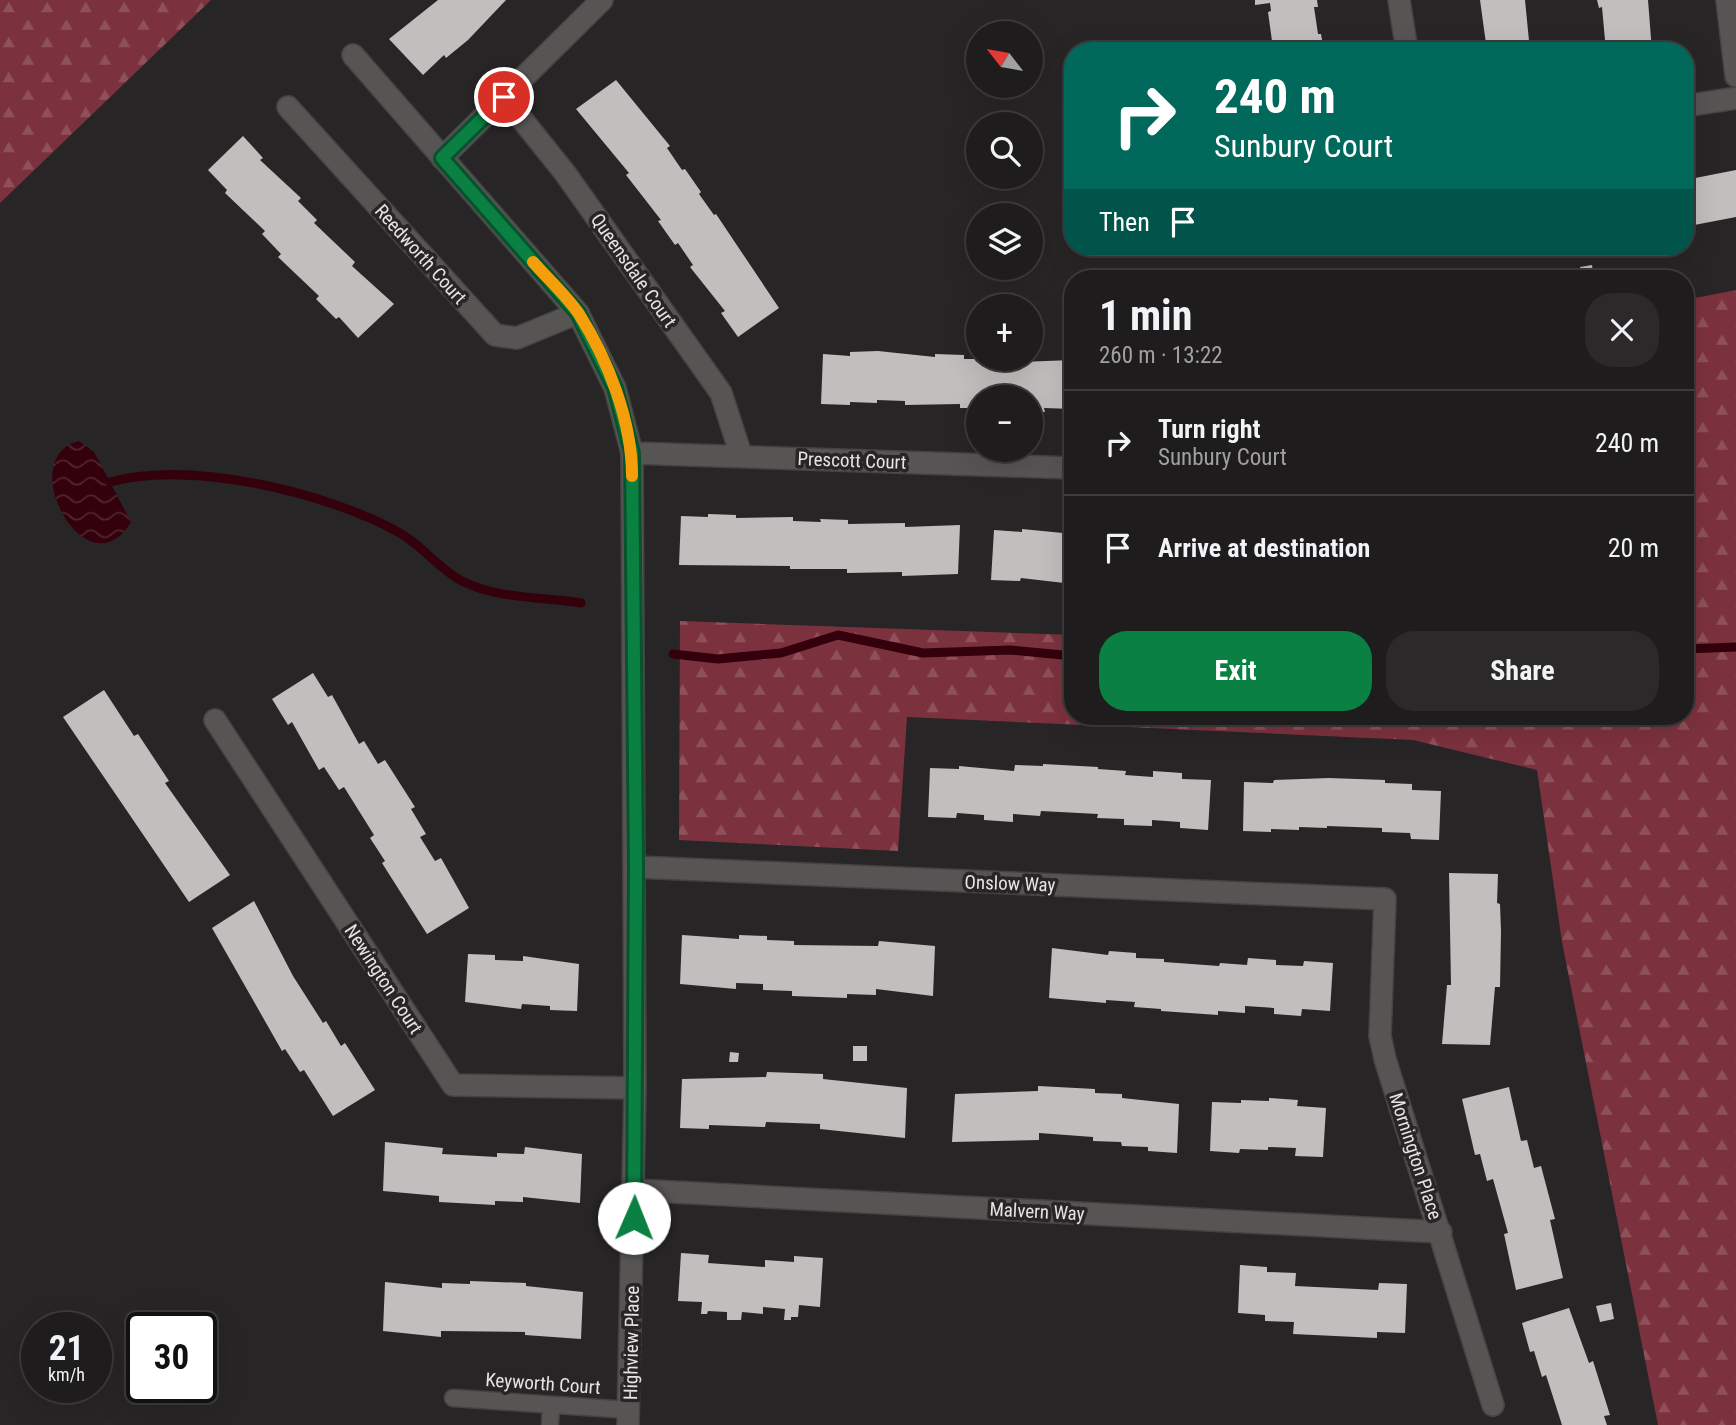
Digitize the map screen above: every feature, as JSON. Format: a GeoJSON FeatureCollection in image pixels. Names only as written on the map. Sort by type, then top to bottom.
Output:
{"type":"FeatureCollection","features":[{"type":"Feature","properties":{"kind":"street"},"geometry":{"type":"LineString","coordinates":[[442,158],[601,0]]}},
{"type":"Feature","properties":{"kind":"street"},"geometry":{"type":"LineString","coordinates":[[1399,0],[1406,42]]}},
{"type":"Feature","properties":{"kind":"street"},"geometry":{"type":"LineString","coordinates":[[1727,0],[1736,76]]}},
{"type":"Feature","properties":{"kind":"street","name":"Highview Place"},"geometry":{"type":"LineString","coordinates":[[353,55],[578,313],[615,388],[632,453],[636,867],[634,1190],[629,1417]]}},
{"type":"Feature","properties":{"kind":"street","name":"Queensdale Court"},"geometry":{"type":"LineString","coordinates":[[504,97],[565,173],[721,393],[741,455]]}},
{"type":"Feature","properties":{"kind":"street"},"geometry":{"type":"LineString","coordinates":[[1694,105],[1736,98]]}},
{"type":"Feature","properties":{"kind":"street","name":"Reedworth Court"},"geometry":{"type":"LineString","coordinates":[[288,107],[495,335],[517,338],[578,313]]}},
{"type":"Feature","properties":{"kind":"street","name":"Prescott Court"},"geometry":{"type":"LineString","coordinates":[[632,453],[1064,468]]}},
{"type":"Feature","properties":{"kind":"street","name":"Newington Court"},"geometry":{"type":"LineString","coordinates":[[215,720],[453,1085],[635,1087]]}},
{"type":"Feature","properties":{"kind":"street","name":"Onslow Way"},"geometry":{"type":"LineString","coordinates":[[636,867],[1385,900]]}},
{"type":"Feature","properties":{"kind":"street","name":"Mornington Place"},"geometry":{"type":"LineString","coordinates":[[1385,900],[1380,1036],[1493,1405]]}},
{"type":"Feature","properties":{"kind":"street","name":"Malvern Way"},"geometry":{"type":"LineString","coordinates":[[634,1190],[1441,1232]]}},
{"type":"Feature","properties":{"kind":"lane","name":"Keyworth Court"},"geometry":{"type":"LineString","coordinates":[[453,1398],[551,1405],[629,1417]]}},
{"type":"Feature","properties":{"kind":"lane"},"geometry":{"type":"LineString","coordinates":[[550,1425],[551,1405]]}},
{"type":"Feature","properties":{"kind":"green space"},"geometry":{"type":"Polygon","coordinates":[[[0,0],[211,0],[0,203],[0,0]]]}},
{"type":"Feature","properties":{"kind":"green space"},"geometry":{"type":"Polygon","coordinates":[[[1736,290],[1736,1425],[1658,1425],[1562,942],[1537,770],[1413,740],[1083,725],[1694,725],[1694,298],[1736,290]]]}},
{"type":"Feature","properties":{"kind":"green space"},"geometry":{"type":"Polygon","coordinates":[[[680,621],[1064,635],[1064,724],[907,717],[898,851],[679,840],[680,621]]]}},
{"type":"Feature","properties":{"kind":"water"},"geometry":{"type":"Polygon","coordinates":[[[79,441],[94,452],[131,522],[113,540],[95,543],[78,533],[63,515],[54,493],[53,471],[60,452],[79,441]]]}},
{"type":"Feature","properties":{"kind":"building"},"geometry":{"type":"Polygon","coordinates":[[[438,0],[506,0],[468,40],[446,58],[444,55],[423,75],[389,39],[438,0]]]}},
{"type":"Feature","properties":{"kind":"building"},"geometry":{"type":"Polygon","coordinates":[[[1255,0],[1317,0],[1318,7],[1314,7],[1318,34],[1321,34],[1322,42],[1272,41],[1268,12],[1271,11],[1270,3],[1255,5],[1255,0]]]}},
{"type":"Feature","properties":{"kind":"building"},"geometry":{"type":"Polygon","coordinates":[[[1480,0],[1525,0],[1529,42],[1486,42],[1480,0]]]}},
{"type":"Feature","properties":{"kind":"building"},"geometry":{"type":"Polygon","coordinates":[[[1597,0],[1648,0],[1651,42],[1605,42],[1602,7],[1599,8],[1597,0]]]}},
{"type":"Feature","properties":{"kind":"building"},"geometry":{"type":"Polygon","coordinates":[[[616,80],[670,146],[667,148],[682,170],[685,169],[701,192],[699,194],[714,215],[716,214],[779,308],[738,337],[721,313],[725,311],[690,267],[693,265],[678,243],[675,245],[658,221],[661,220],[626,175],[629,173],[576,109],[616,80]]]}},
{"type":"Feature","properties":{"kind":"building"},"geometry":{"type":"Polygon","coordinates":[[[243,136],[263,158],[260,160],[301,198],[298,201],[317,220],[314,223],[355,262],[352,266],[394,304],[358,338],[339,317],[336,319],[316,299],[319,296],[278,257],[281,254],[262,234],[265,231],[225,193],[227,190],[208,170],[243,136]]]}},
{"type":"Feature","properties":{"kind":"building"},"geometry":{"type":"Polygon","coordinates":[[[1736,170],[1736,217],[1694,225],[1694,178],[1736,170]]]}},
{"type":"Feature","properties":{"kind":"building"},"geometry":{"type":"Polygon","coordinates":[[[1592,265],[1593,270],[1580,270],[1580,267],[1592,265]]]}},
{"type":"Feature","properties":{"kind":"building"},"geometry":{"type":"Polygon","coordinates":[[[878,351],[935,357],[935,354],[964,355],[966,371],[1043,371],[1043,361],[1064,360],[1064,409],[1044,408],[1043,412],[1043,385],[966,385],[966,408],[960,408],[960,404],[905,405],[905,401],[877,400],[877,403],[850,402],[850,405],[821,404],[823,354],[850,356],[850,352],[878,351]]]}},
{"type":"Feature","properties":{"kind":"building"},"geometry":{"type":"Polygon","coordinates":[[[708,514],[736,515],[736,518],[793,517],[793,521],[848,520],[848,524],[905,523],[905,527],[960,525],[958,574],[902,576],[902,572],[847,573],[847,569],[790,569],[790,566],[679,565],[681,516],[708,517],[708,514]]]}},
{"type":"Feature","properties":{"kind":"building"},"geometry":{"type":"Polygon","coordinates":[[[1022,529],[1064,533],[1064,583],[1021,578],[1020,581],[991,580],[994,530],[1022,532],[1022,529]]]}},
{"type":"Feature","properties":{"kind":"building"},"geometry":{"type":"Polygon","coordinates":[[[313,673],[328,697],[332,695],[359,744],[364,741],[378,764],[385,760],[415,807],[411,809],[426,834],[420,837],[435,861],[441,858],[469,908],[427,934],[382,863],[385,861],[370,838],[374,835],[344,787],[339,790],[324,767],[319,770],[292,722],[288,725],[272,699],[313,673]]]}},
{"type":"Feature","properties":{"kind":"building"},"geometry":{"type":"Polygon","coordinates":[[[104,690],[134,736],[138,734],[169,781],[165,783],[230,875],[189,902],[63,717],[104,690]]]}},
{"type":"Feature","properties":{"kind":"building"},"geometry":{"type":"Polygon","coordinates":[[[1015,765],[1098,767],[1126,771],[1125,775],[1153,777],[1153,771],[1182,773],[1182,779],[1211,780],[1208,830],[1180,828],[1180,822],[1152,820],[1152,826],[1124,825],[1124,819],[1097,818],[1098,814],[1041,811],[1040,816],[1013,814],[1013,822],[984,820],[984,815],[957,813],[956,818],[928,817],[930,768],[959,769],[959,766],[1014,771],[1015,765]]]}},
{"type":"Feature","properties":{"kind":"building"},"geometry":{"type":"Polygon","coordinates":[[[1274,780],[1385,780],[1385,783],[1412,784],[1412,790],[1441,791],[1439,840],[1411,839],[1410,833],[1382,832],[1382,828],[1327,826],[1299,827],[1299,830],[1271,829],[1271,832],[1243,831],[1244,782],[1273,783],[1274,780]]]}},
{"type":"Feature","properties":{"kind":"building"},"geometry":{"type":"Polygon","coordinates":[[[1449,873],[1498,874],[1500,987],[1495,987],[1490,1045],[1442,1044],[1447,985],[1451,985],[1449,873]]]}},
{"type":"Feature","properties":{"kind":"building"},"geometry":{"type":"Polygon","coordinates":[[[254,901],[293,976],[323,1023],[326,1021],[341,1046],[345,1043],[375,1090],[333,1116],[304,1070],[300,1072],[285,1049],[282,1051],[212,928],[254,901]]]}},
{"type":"Feature","properties":{"kind":"building"},"geometry":{"type":"Polygon","coordinates":[[[682,935],[739,939],[739,935],[767,936],[767,940],[794,941],[794,945],[878,946],[879,941],[935,946],[933,996],[876,989],[876,995],[847,994],[847,998],[792,996],[792,991],[763,990],[763,984],[736,983],[736,989],[680,984],[682,935]]]}},
{"type":"Feature","properties":{"kind":"building"},"geometry":{"type":"Polygon","coordinates":[[[1052,948],[1108,955],[1109,951],[1136,953],[1136,958],[1219,966],[1220,963],[1247,965],[1248,958],[1276,960],[1276,965],[1303,966],[1304,961],[1333,963],[1330,1011],[1302,1009],[1301,1016],[1274,1014],[1274,1008],[1245,1006],[1245,1013],[1218,1011],[1218,1015],[1134,1007],[1135,1002],[1106,1000],[1106,1003],[1049,998],[1052,948]]]}},
{"type":"Feature","properties":{"kind":"building"},"geometry":{"type":"Polygon","coordinates":[[[468,954],[495,955],[495,960],[523,961],[523,956],[579,964],[577,1011],[550,1010],[550,1006],[522,1004],[521,1009],[465,1002],[468,954]]]}},
{"type":"Feature","properties":{"kind":"building"},"geometry":{"type":"Polygon","coordinates":[[[853,1046],[867,1046],[867,1061],[853,1061],[853,1046]]]}},
{"type":"Feature","properties":{"kind":"building"},"geometry":{"type":"Polygon","coordinates":[[[730,1052],[739,1053],[738,1062],[729,1062],[730,1052]]]}},
{"type":"Feature","properties":{"kind":"building"},"geometry":{"type":"Polygon","coordinates":[[[767,1072],[823,1074],[823,1079],[907,1088],[905,1138],[820,1129],[820,1124],[766,1122],[765,1127],[709,1125],[709,1129],[680,1128],[682,1079],[766,1077],[767,1072]]]}},
{"type":"Feature","properties":{"kind":"building"},"geometry":{"type":"Polygon","coordinates":[[[1038,1086],[1095,1089],[1095,1093],[1122,1094],[1122,1098],[1179,1104],[1177,1153],[1148,1151],[1148,1147],[1122,1146],[1121,1142],[1093,1141],[1093,1137],[1039,1133],[1039,1140],[952,1142],[955,1094],[1038,1091],[1038,1086]]]}},
{"type":"Feature","properties":{"kind":"building"},"geometry":{"type":"Polygon","coordinates":[[[1509,1087],[1521,1141],[1527,1140],[1534,1168],[1541,1166],[1555,1219],[1550,1220],[1563,1278],[1516,1290],[1504,1234],[1508,1233],[1493,1179],[1487,1181],[1480,1154],[1475,1155],[1462,1099],[1509,1087]]]}},
{"type":"Feature","properties":{"kind":"building"},"geometry":{"type":"Polygon","coordinates":[[[1269,1098],[1298,1100],[1297,1106],[1326,1108],[1323,1157],[1295,1156],[1296,1148],[1240,1149],[1239,1153],[1210,1151],[1212,1102],[1241,1103],[1241,1100],[1269,1101],[1269,1098]]]}},
{"type":"Feature","properties":{"kind":"building"},"geometry":{"type":"Polygon","coordinates":[[[385,1142],[443,1148],[442,1154],[497,1157],[497,1153],[524,1154],[525,1147],[582,1154],[580,1203],[523,1197],[523,1202],[495,1201],[495,1205],[439,1202],[439,1196],[383,1191],[385,1142]]]}},
{"type":"Feature","properties":{"kind":"building"},"geometry":{"type":"Polygon","coordinates":[[[681,1253],[709,1255],[708,1263],[765,1267],[765,1260],[794,1262],[794,1256],[823,1258],[820,1307],[799,1305],[798,1317],[791,1317],[791,1320],[784,1320],[785,1309],[763,1307],[763,1314],[742,1312],[741,1320],[727,1320],[727,1312],[708,1311],[707,1314],[701,1314],[702,1302],[678,1301],[681,1253]]]}},
{"type":"Feature","properties":{"kind":"building"},"geometry":{"type":"Polygon","coordinates":[[[1240,1265],[1267,1267],[1267,1272],[1296,1273],[1295,1286],[1378,1290],[1379,1283],[1407,1284],[1405,1333],[1377,1332],[1377,1338],[1293,1334],[1294,1322],[1265,1321],[1265,1315],[1238,1313],[1240,1265]]]}},
{"type":"Feature","properties":{"kind":"building"},"geometry":{"type":"Polygon","coordinates":[[[470,1281],[526,1283],[526,1286],[583,1292],[581,1339],[525,1335],[525,1332],[441,1331],[441,1337],[383,1331],[385,1282],[442,1288],[442,1283],[470,1284],[470,1281]]]}},
{"type":"Feature","properties":{"kind":"building"},"geometry":{"type":"Polygon","coordinates":[[[1611,1303],[1614,1319],[1600,1322],[1596,1306],[1611,1303]]]}},
{"type":"Feature","properties":{"kind":"building"},"geometry":{"type":"Polygon","coordinates":[[[1569,1308],[1589,1363],[1593,1361],[1610,1415],[1604,1416],[1607,1425],[1562,1425],[1546,1375],[1542,1377],[1534,1351],[1530,1352],[1522,1323],[1569,1308]]]}},
{"type":"Feature","properties":{"kind":"waterway"},"geometry":{"type":"LineString","coordinates":[[110,482],[143,476],[179,475],[218,478],[297,493],[368,517],[398,532],[454,576],[476,587],[505,594],[581,603]]}},
{"type":"Feature","properties":{"kind":"waterway"},"geometry":{"type":"LineString","coordinates":[[673,654],[718,659],[781,653],[838,635],[923,653],[1010,650],[1064,655]]}},
{"type":"Feature","properties":{"kind":"waterway"},"geometry":{"type":"LineString","coordinates":[[1694,649],[1736,647]]}},
{"type":"Feature","properties":{"kind":"slow traffic"},"geometry":{"type":"LineString","coordinates":[[533,262],[578,313],[603,360],[615,388],[632,453],[632,476]]}},
{"type":"Feature","properties":{"kind":"route"},"geometry":{"type":"LineString","coordinates":[[504,97],[442,158],[578,313],[615,388],[632,453],[636,867],[634,1218]]}}]}
